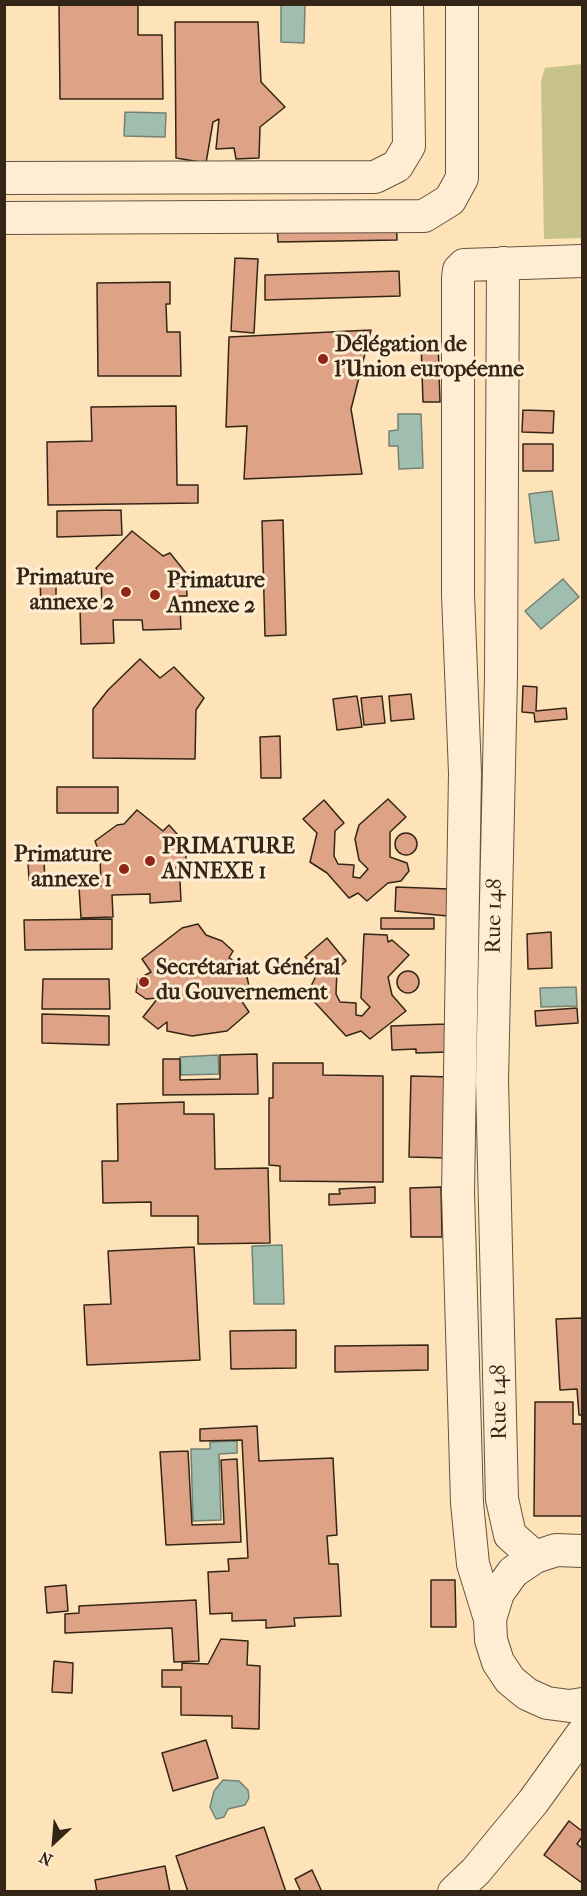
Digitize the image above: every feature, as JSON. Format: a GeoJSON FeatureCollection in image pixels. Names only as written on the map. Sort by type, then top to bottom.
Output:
{"type":"FeatureCollection","features":[{"type":"Feature","properties":{"kind":"street"},"geometry":{"type":"LineString","coordinates":[[4,178],[375,177],[397,166],[409,146],[407,4]]}},
{"type":"Feature","properties":{"kind":"street"},"geometry":{"type":"LineString","coordinates":[[4,218],[424,216],[450,200],[462,178],[462,4]]}},
{"type":"Feature","properties":{"kind":"street"},"geometry":{"type":"LineString","coordinates":[[265,177],[266,217]]}},
{"type":"Feature","properties":{"kind":"street"},"geometry":{"type":"LineString","coordinates":[[582,261],[464,265],[459,270],[458,278],[458,595],[465,773],[458,1193],[467,1503],[473,1564],[490,1619],[491,1640],[498,1662],[510,1680],[527,1694],[548,1703],[570,1706],[582,1704]]}},
{"type":"Feature","properties":{"kind":"street","name":"Rue 148"},"geometry":{"type":"LineString","coordinates":[[503,263],[501,676],[492,1081],[502,1499],[510,1535],[535,1557]]}},
{"type":"Feature","properties":{"kind":"street"},"geometry":{"type":"LineString","coordinates":[[462,938],[495,938]]}},
{"type":"Feature","properties":{"kind":"street"},"geometry":{"type":"LineString","coordinates":[[490,1619],[498,1593],[513,1572],[535,1557],[556,1550],[582,1551]]}},
{"type":"Feature","properties":{"kind":"street"},"geometry":{"type":"LineString","coordinates":[[454,1892],[476,1871],[533,1802],[582,1734]]}},
{"type":"Feature","properties":{"kind":"shaded area"},"geometry":{"type":"Polygon","coordinates":[[[281,5],[305,5],[304,43],[281,42],[281,5]]]}},
{"type":"Feature","properties":{"kind":"shaded area"},"geometry":{"type":"Polygon","coordinates":[[[582,64],[582,238],[544,239],[541,81],[545,68],[582,64]]]}},
{"type":"Feature","properties":{"kind":"shaded area"},"geometry":{"type":"Polygon","coordinates":[[[125,112],[166,113],[165,137],[124,136],[125,112]]]}},
{"type":"Feature","properties":{"kind":"shaded area"},"geometry":{"type":"Polygon","coordinates":[[[398,414],[421,414],[423,468],[399,469],[398,446],[389,446],[389,431],[398,430],[398,414]]]}},
{"type":"Feature","properties":{"kind":"shaded area"},"geometry":{"type":"Polygon","coordinates":[[[552,491],[559,540],[535,543],[529,494],[552,491]]]}},
{"type":"Feature","properties":{"kind":"shaded area"},"geometry":{"type":"Polygon","coordinates":[[[563,579],[579,597],[541,629],[525,611],[563,579]]]}},
{"type":"Feature","properties":{"kind":"shaded area"},"geometry":{"type":"Polygon","coordinates":[[[576,987],[577,1006],[541,1007],[540,988],[576,987]]]}},
{"type":"Feature","properties":{"kind":"shaded area"},"geometry":{"type":"Polygon","coordinates":[[[218,1055],[219,1074],[181,1075],[180,1057],[218,1055]]]}},
{"type":"Feature","properties":{"kind":"shaded area"},"geometry":{"type":"Polygon","coordinates":[[[282,1245],[284,1304],[254,1304],[252,1246],[282,1245]]]}},
{"type":"Feature","properties":{"kind":"shaded area"},"geometry":{"type":"Polygon","coordinates":[[[237,1441],[237,1453],[219,1454],[221,1520],[193,1521],[191,1449],[210,1449],[210,1442],[237,1441]]]}},
{"type":"Feature","properties":{"kind":"shaded area"},"geometry":{"type":"Polygon","coordinates":[[[223,1780],[239,1781],[248,1790],[249,1798],[245,1805],[228,1809],[224,1817],[216,1819],[210,1807],[214,1791],[223,1780]]]}},
{"type":"Feature","properties":{"kind":"building"},"geometry":{"type":"Polygon","coordinates":[[[59,4],[138,4],[138,35],[162,35],[163,99],[60,99],[59,4]]]}},
{"type":"Feature","properties":{"kind":"building"},"geometry":{"type":"Polygon","coordinates":[[[175,22],[258,22],[261,82],[285,107],[260,127],[259,158],[236,159],[234,148],[216,149],[219,119],[213,122],[206,163],[176,158],[175,22]]]}},
{"type":"Feature","properties":{"kind":"building"},"geometry":{"type":"Polygon","coordinates":[[[396,220],[397,240],[278,242],[277,223],[396,220]]]}},
{"type":"Feature","properties":{"kind":"building"},"geometry":{"type":"Polygon","coordinates":[[[235,258],[258,259],[254,333],[231,331],[235,258]]]}},
{"type":"Feature","properties":{"kind":"building"},"geometry":{"type":"Polygon","coordinates":[[[399,271],[400,296],[265,300],[265,275],[399,271]]]}},
{"type":"Feature","properties":{"kind":"building"},"geometry":{"type":"Polygon","coordinates":[[[170,282],[170,304],[166,304],[167,332],[180,332],[181,376],[98,376],[97,283],[170,282]]]}},
{"type":"Feature","properties":{"kind":"building"},"geometry":{"type":"Polygon","coordinates":[[[371,330],[351,409],[362,474],[244,479],[247,426],[226,427],[229,337],[371,330]]]}},
{"type":"Feature","properties":{"kind":"building"},"geometry":{"type":"Polygon","coordinates":[[[421,341],[438,341],[440,402],[423,402],[421,341]]]}},
{"type":"Feature","properties":{"kind":"building"},"geometry":{"type":"Polygon","coordinates":[[[176,406],[177,485],[198,485],[198,503],[48,505],[47,442],[92,441],[91,407],[176,406]]]}},
{"type":"Feature","properties":{"kind":"building"},"geometry":{"type":"Polygon","coordinates":[[[523,410],[554,411],[553,433],[522,432],[523,410]]]}},
{"type":"Feature","properties":{"kind":"building"},"geometry":{"type":"Polygon","coordinates":[[[523,444],[553,444],[553,471],[523,471],[523,444]]]}},
{"type":"Feature","properties":{"kind":"building"},"geometry":{"type":"Polygon","coordinates":[[[121,510],[122,535],[57,537],[57,511],[121,510]]]}},
{"type":"Feature","properties":{"kind":"building"},"geometry":{"type":"Polygon","coordinates":[[[283,520],[286,635],[265,636],[262,521],[283,520]]]}},
{"type":"Feature","properties":{"kind":"building"},"geometry":{"type":"Polygon","coordinates":[[[132,531],[163,556],[170,553],[186,573],[187,596],[176,596],[176,607],[180,607],[181,629],[143,630],[142,620],[113,620],[114,643],[81,644],[80,608],[102,608],[101,576],[96,568],[132,531]]]}},
{"type":"Feature","properties":{"kind":"building"},"geometry":{"type":"Polygon","coordinates":[[[40,579],[56,580],[56,605],[41,606],[40,579]]]}},
{"type":"Feature","properties":{"kind":"building"},"geometry":{"type":"Polygon","coordinates":[[[140,659],[160,678],[174,667],[204,698],[196,710],[195,759],[93,758],[93,709],[108,690],[140,659]]]}},
{"type":"Feature","properties":{"kind":"building"},"geometry":{"type":"Polygon","coordinates":[[[523,686],[537,687],[536,711],[566,708],[567,719],[535,722],[534,713],[522,712],[523,686]]]}},
{"type":"Feature","properties":{"kind":"building"},"geometry":{"type":"Polygon","coordinates":[[[411,694],[414,719],[391,721],[389,696],[411,694]]]}},
{"type":"Feature","properties":{"kind":"building"},"geometry":{"type":"Polygon","coordinates":[[[357,696],[362,727],[337,730],[333,699],[357,696]]]}},
{"type":"Feature","properties":{"kind":"building"},"geometry":{"type":"Polygon","coordinates":[[[382,696],[385,723],[364,725],[361,698],[382,696]]]}},
{"type":"Feature","properties":{"kind":"building"},"geometry":{"type":"Polygon","coordinates":[[[280,736],[281,778],[261,778],[260,737],[280,736]]]}},
{"type":"Feature","properties":{"kind":"building"},"geometry":{"type":"Polygon","coordinates":[[[57,787],[118,787],[118,813],[57,813],[57,787]]]}},
{"type":"Feature","properties":{"kind":"building"},"geometry":{"type":"Polygon","coordinates":[[[388,799],[406,817],[390,832],[390,857],[407,863],[409,871],[401,881],[388,883],[367,901],[358,893],[349,898],[327,873],[310,862],[317,833],[303,819],[324,800],[344,823],[335,831],[334,856],[338,864],[354,865],[353,877],[360,878],[368,869],[359,860],[355,839],[359,825],[388,799]]]}},
{"type":"Feature","properties":{"kind":"building"},"geometry":{"type":"Polygon","coordinates":[[[137,810],[163,831],[169,825],[186,844],[186,868],[175,868],[175,881],[180,881],[181,901],[150,903],[150,894],[112,895],[113,917],[81,918],[79,887],[101,886],[100,855],[95,841],[117,825],[124,824],[137,810]]]}},
{"type":"Feature","properties":{"kind":"building"},"geometry":{"type":"Polygon","coordinates":[[[406,833],[414,836],[417,844],[414,852],[406,855],[398,852],[395,844],[398,836],[406,833]]]}},
{"type":"Feature","properties":{"kind":"building"},"geometry":{"type":"Polygon","coordinates":[[[44,861],[45,880],[29,880],[28,862],[44,861]]]}},
{"type":"Feature","properties":{"kind":"building"},"geometry":{"type":"Polygon","coordinates":[[[396,887],[449,889],[448,916],[395,911],[396,887]]]}},
{"type":"Feature","properties":{"kind":"building"},"geometry":{"type":"Polygon","coordinates":[[[381,918],[434,918],[434,929],[381,929],[381,918]]]}},
{"type":"Feature","properties":{"kind":"building"},"geometry":{"type":"Polygon","coordinates":[[[112,919],[112,949],[25,950],[24,920],[112,919]]]}},
{"type":"Feature","properties":{"kind":"building"},"geometry":{"type":"Polygon","coordinates":[[[198,924],[206,935],[222,941],[233,951],[229,958],[245,968],[249,986],[242,991],[241,1000],[249,1012],[227,1031],[192,1036],[167,1031],[167,1022],[158,1029],[143,1017],[158,998],[146,999],[136,992],[138,979],[151,972],[142,959],[182,928],[198,924]]]}},
{"type":"Feature","properties":{"kind":"building"},"geometry":{"type":"Polygon","coordinates":[[[551,932],[552,968],[528,969],[527,934],[551,932]]]}},
{"type":"Feature","properties":{"kind":"building"},"geometry":{"type":"Polygon","coordinates":[[[364,934],[387,935],[388,942],[392,940],[409,955],[388,977],[392,995],[406,1011],[370,1039],[361,1031],[346,1036],[307,994],[319,970],[305,957],[327,938],[346,961],[337,969],[336,994],[340,1002],[356,1003],[356,1015],[362,1016],[370,1007],[361,998],[364,934]]]}},
{"type":"Feature","properties":{"kind":"building"},"geometry":{"type":"Polygon","coordinates":[[[408,971],[416,974],[419,982],[416,990],[408,993],[400,990],[397,982],[400,974],[408,971]]]}},
{"type":"Feature","properties":{"kind":"building"},"geometry":{"type":"Polygon","coordinates":[[[43,979],[109,979],[110,1009],[42,1009],[43,979]]]}},
{"type":"Feature","properties":{"kind":"building"},"geometry":{"type":"Polygon","coordinates":[[[577,1008],[578,1023],[536,1026],[535,1011],[577,1008]]]}},
{"type":"Feature","properties":{"kind":"building"},"geometry":{"type":"Polygon","coordinates":[[[42,1014],[109,1016],[109,1045],[42,1043],[42,1014]]]}},
{"type":"Feature","properties":{"kind":"building"},"geometry":{"type":"Polygon","coordinates":[[[445,1024],[447,1052],[416,1053],[416,1049],[392,1050],[391,1026],[445,1024]]]}},
{"type":"Feature","properties":{"kind":"building"},"geometry":{"type":"Polygon","coordinates":[[[257,1054],[258,1094],[163,1095],[163,1059],[180,1059],[180,1080],[220,1079],[220,1055],[257,1054]]]}},
{"type":"Feature","properties":{"kind":"building"},"geometry":{"type":"Polygon","coordinates":[[[273,1063],[323,1063],[323,1075],[383,1076],[383,1182],[280,1181],[280,1166],[269,1165],[269,1098],[273,1098],[273,1063]]]}},
{"type":"Feature","properties":{"kind":"building"},"geometry":{"type":"Polygon","coordinates":[[[411,1076],[452,1077],[449,1158],[409,1157],[411,1076]]]}},
{"type":"Feature","properties":{"kind":"building"},"geometry":{"type":"Polygon","coordinates":[[[184,1102],[184,1114],[214,1114],[215,1169],[268,1168],[270,1243],[198,1244],[198,1216],[151,1216],[151,1202],[103,1203],[102,1161],[118,1161],[117,1104],[184,1102]]]}},
{"type":"Feature","properties":{"kind":"building"},"geometry":{"type":"Polygon","coordinates":[[[375,1187],[375,1203],[329,1205],[329,1194],[340,1194],[339,1189],[375,1187]]]}},
{"type":"Feature","properties":{"kind":"building"},"geometry":{"type":"Polygon","coordinates":[[[441,1187],[442,1237],[411,1237],[410,1188],[441,1187]]]}},
{"type":"Feature","properties":{"kind":"building"},"geometry":{"type":"Polygon","coordinates":[[[194,1247],[200,1360],[87,1365],[84,1305],[111,1304],[108,1251],[194,1247]]]}},
{"type":"Feature","properties":{"kind":"building"},"geometry":{"type":"Polygon","coordinates":[[[582,1318],[582,1415],[579,1415],[577,1389],[560,1390],[556,1319],[582,1318]]]}},
{"type":"Feature","properties":{"kind":"building"},"geometry":{"type":"Polygon","coordinates":[[[296,1330],[296,1368],[231,1369],[230,1331],[296,1330]]]}},
{"type":"Feature","properties":{"kind":"building"},"geometry":{"type":"Polygon","coordinates":[[[428,1345],[428,1370],[335,1372],[335,1346],[428,1345]]]}},
{"type":"Feature","properties":{"kind":"building"},"geometry":{"type":"Polygon","coordinates":[[[535,1402],[573,1402],[573,1424],[582,1424],[582,1516],[534,1516],[535,1402]]]}},
{"type":"Feature","properties":{"kind":"building"},"geometry":{"type":"Polygon","coordinates":[[[257,1426],[259,1461],[333,1458],[337,1535],[327,1536],[329,1564],[338,1564],[341,1616],[294,1618],[295,1626],[266,1628],[266,1620],[232,1621],[232,1613],[210,1614],[208,1572],[229,1571],[228,1559],[248,1558],[242,1440],[200,1441],[200,1429],[257,1426]]]}},
{"type":"Feature","properties":{"kind":"building"},"geometry":{"type":"Polygon","coordinates":[[[188,1451],[192,1525],[224,1524],[221,1460],[237,1459],[241,1542],[166,1545],[160,1452],[188,1451]]]}},
{"type":"Feature","properties":{"kind":"building"},"geometry":{"type":"Polygon","coordinates":[[[431,1580],[455,1580],[456,1627],[431,1627],[431,1580]]]}},
{"type":"Feature","properties":{"kind":"building"},"geometry":{"type":"Polygon","coordinates":[[[66,1585],[68,1611],[47,1613],[45,1587],[66,1585]]]}},
{"type":"Feature","properties":{"kind":"building"},"geometry":{"type":"Polygon","coordinates":[[[196,1600],[199,1661],[174,1662],[172,1628],[65,1633],[65,1614],[79,1613],[79,1606],[196,1600]]]}},
{"type":"Feature","properties":{"kind":"building"},"geometry":{"type":"Polygon","coordinates":[[[221,1639],[248,1641],[247,1665],[260,1666],[259,1729],[232,1728],[232,1716],[181,1715],[181,1687],[162,1687],[162,1670],[182,1670],[182,1663],[208,1664],[221,1639]]]}},
{"type":"Feature","properties":{"kind":"building"},"geometry":{"type":"Polygon","coordinates":[[[54,1661],[73,1663],[72,1693],[52,1692],[54,1661]]]}},
{"type":"Feature","properties":{"kind":"building"},"geometry":{"type":"Polygon","coordinates":[[[206,1740],[218,1778],[173,1791],[162,1753],[206,1740]]]}},
{"type":"Feature","properties":{"kind":"building"},"geometry":{"type":"Polygon","coordinates":[[[569,1821],[582,1831],[582,1837],[577,1844],[582,1848],[582,1883],[544,1855],[569,1821]]]}},
{"type":"Feature","properties":{"kind":"building"},"geometry":{"type":"Polygon","coordinates":[[[264,1827],[286,1892],[188,1892],[176,1856],[264,1827]]]}},
{"type":"Feature","properties":{"kind":"building"},"geometry":{"type":"Polygon","coordinates":[[[165,1866],[170,1892],[97,1892],[95,1880],[165,1866]]]}},
{"type":"Feature","properties":{"kind":"building"},"geometry":{"type":"Polygon","coordinates":[[[312,1870],[322,1892],[301,1892],[295,1879],[312,1870]]]}},
{"type":"Feature","properties":{"kind":"place","name":"Délégation de l'Union européenne"},"geometry":{"type":"Point","coordinates":[323,359]}},
{"type":"Feature","properties":{"kind":"place","name":"Primature annexe 2"},"geometry":{"type":"Point","coordinates":[126,592]}},
{"type":"Feature","properties":{"kind":"place","name":"Primature Annexe 2"},"geometry":{"type":"Point","coordinates":[155,595]}},
{"type":"Feature","properties":{"kind":"place","name":"PRIMATURE ANNEXE 1"},"geometry":{"type":"Point","coordinates":[150,861]}},
{"type":"Feature","properties":{"kind":"place","name":"Primature annexe 1"},"geometry":{"type":"Point","coordinates":[124,869]}},
{"type":"Feature","properties":{"kind":"place","name":"Secrétariat Général du Gouvernement"},"geometry":{"type":"Point","coordinates":[144,982]}}]}
